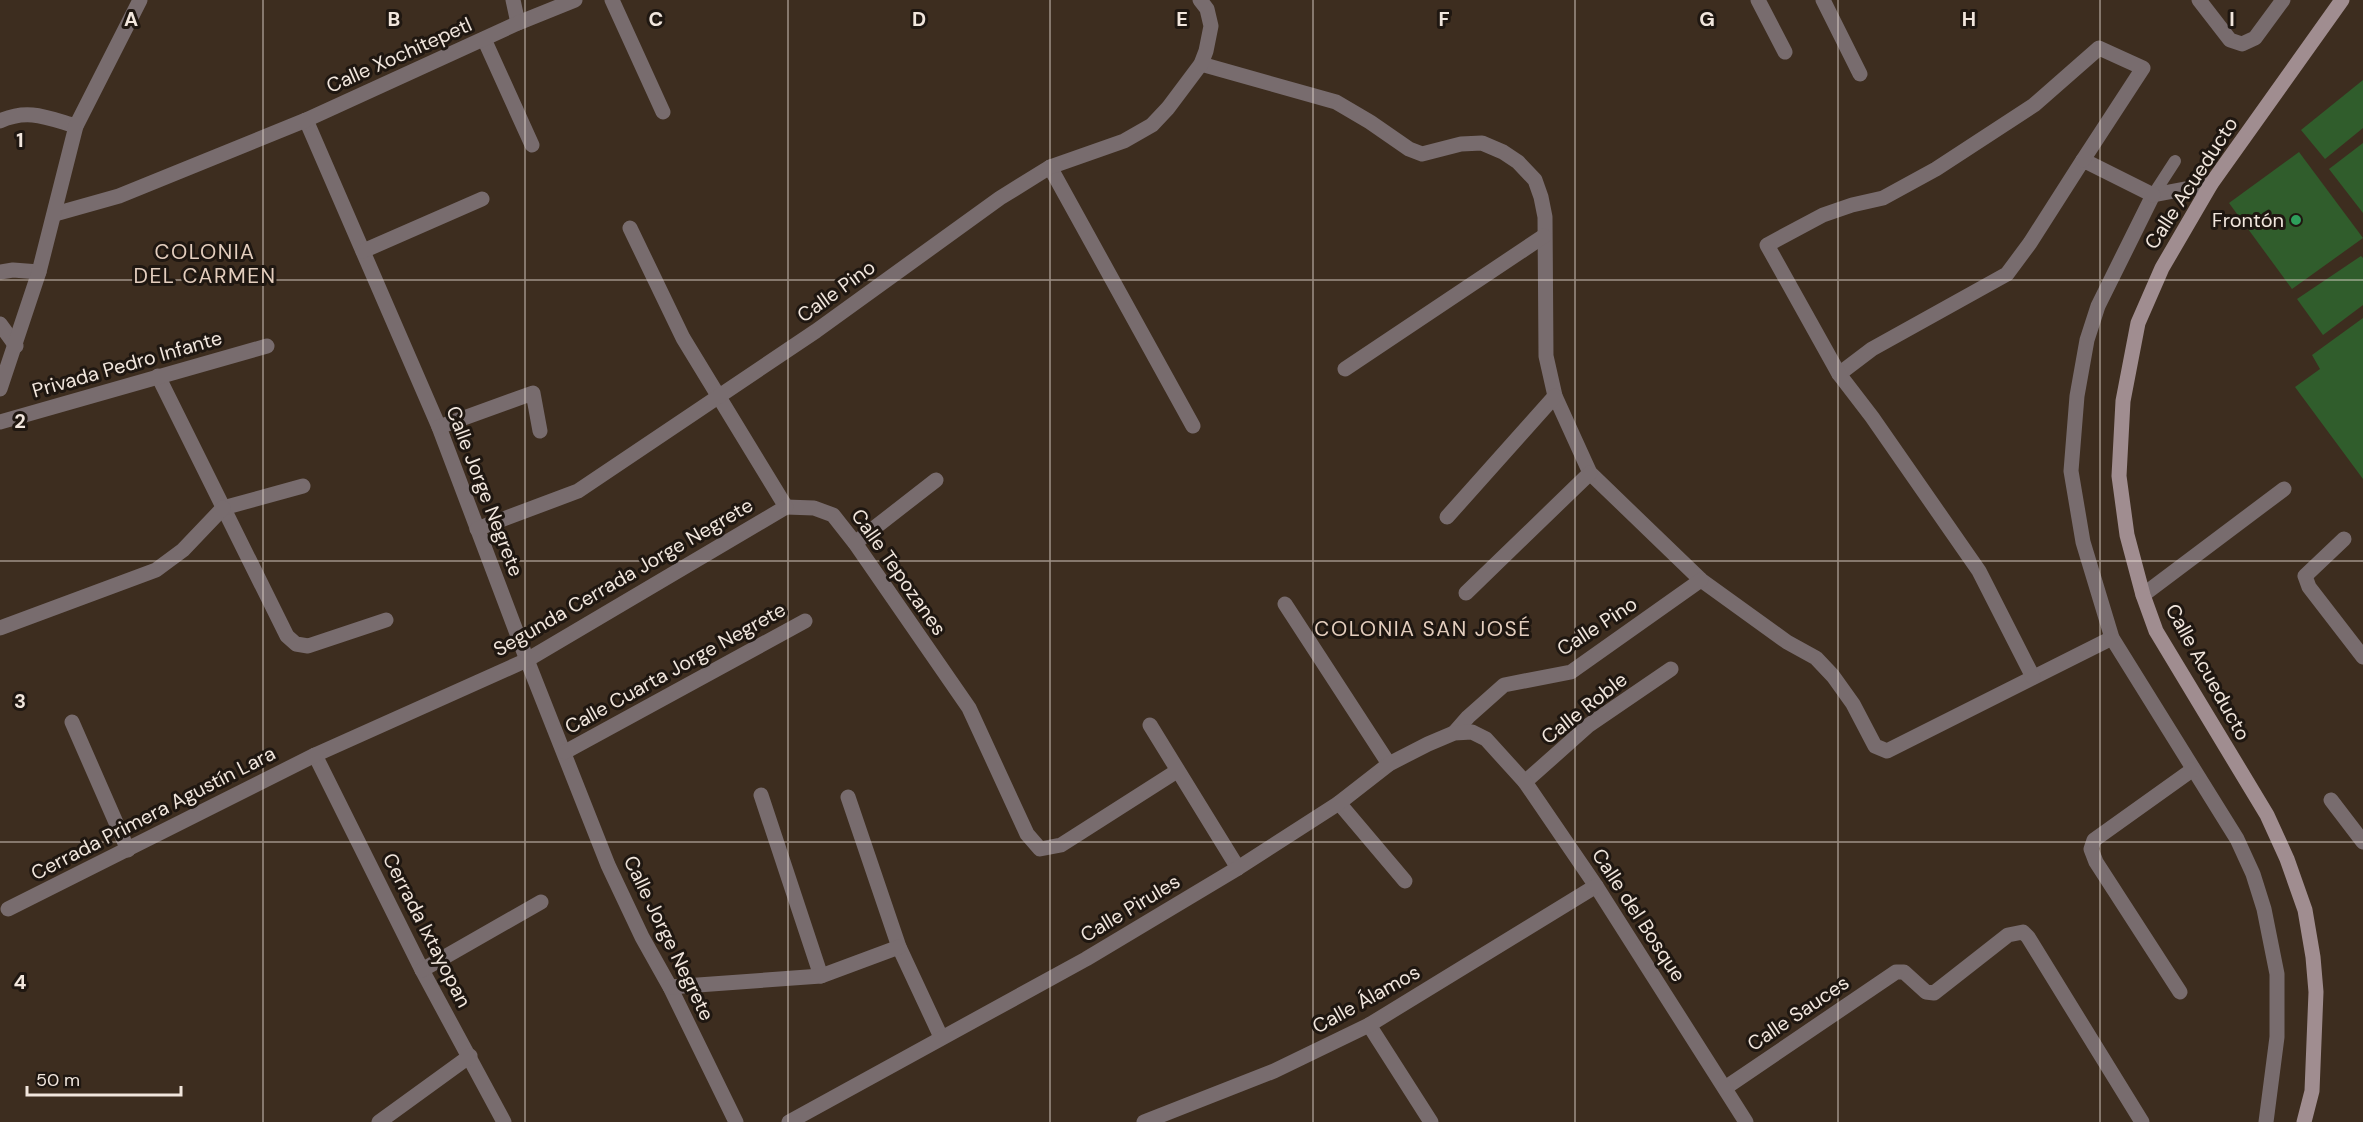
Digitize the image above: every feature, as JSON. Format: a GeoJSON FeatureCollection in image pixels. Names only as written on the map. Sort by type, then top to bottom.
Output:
{"type":"FeatureCollection","features":[{"type":"Feature","properties":{"kind":"street"},"geometry":{"type":"LineString","coordinates":[[0,389],[39,272],[76,126],[140,0]]}},
{"type":"Feature","properties":{"kind":"street"},"geometry":{"type":"LineString","coordinates":[[513,0],[518,23]]}},
{"type":"Feature","properties":{"kind":"street","name":"Calle Xochitepetl"},"geometry":{"type":"LineString","coordinates":[[306,120],[518,23],[575,0]]}},
{"type":"Feature","properties":{"kind":"street"},"geometry":{"type":"LineString","coordinates":[[612,0],[663,112]]}},
{"type":"Feature","properties":{"kind":"street"},"geometry":{"type":"LineString","coordinates":[[1200,0],[1206,9],[1211,26],[1201,64],[1336,102],[1409,149],[1422,154],[1461,144],[1482,143],[1503,152],[1518,162],[1535,180],[1543,207],[1546,356],[1554,396],[1590,473],[1701,580],[1787,642],[1816,658],[1833,676],[1853,704],[1875,746],[1887,751],[2112,638]]}},
{"type":"Feature","properties":{"kind":"street"},"geometry":{"type":"LineString","coordinates":[[1758,0],[1785,52]]}},
{"type":"Feature","properties":{"kind":"street"},"geometry":{"type":"LineString","coordinates":[[1823,0],[1860,74]]}},
{"type":"Feature","properties":{"kind":"street"},"geometry":{"type":"LineString","coordinates":[[2199,0],[2230,40],[2242,44],[2255,38],[2283,0]]}},
{"type":"Feature","properties":{"kind":"street","name":"Calle Acueducto"},"geometry":{"type":"LineString","coordinates":[[2304,1122],[2312,1091],[2316,993],[2305,910],[2287,859],[2267,815],[2156,631],[2143,595],[2127,535],[2119,476],[2123,400],[2138,323],[2162,268],[2211,184],[2342,0]]}},
{"type":"Feature","properties":{"kind":"street"},"geometry":{"type":"LineString","coordinates":[[484,39],[532,145]]}},
{"type":"Feature","properties":{"kind":"street"},"geometry":{"type":"LineString","coordinates":[[1839,374],[1872,349],[2007,274],[2030,243],[2143,68],[2099,48],[2034,105],[1936,169],[1882,198],[1823,215],[1767,245],[1839,374],[1872,417],[1979,571],[2033,677]]}},
{"type":"Feature","properties":{"kind":"street","name":"Calle Pino"},"geometry":{"type":"LineString","coordinates":[[477,529],[578,491],[816,331],[1000,198],[1050,167],[1124,141],[1152,124],[1168,108],[1201,64]]}},
{"type":"Feature","properties":{"kind":"street"},"geometry":{"type":"LineString","coordinates":[[0,121],[15,114],[36,114],[76,126]]}},
{"type":"Feature","properties":{"kind":"street"},"geometry":{"type":"LineString","coordinates":[[55,214],[119,196],[306,120]]}},
{"type":"Feature","properties":{"kind":"street","name":"Calle Jorge Negrete"},"geometry":{"type":"LineString","coordinates":[[306,120],[439,428],[608,865],[736,1122]]}},
{"type":"Feature","properties":{"kind":"street"},"geometry":{"type":"LineString","coordinates":[[2083,160],[2153,195],[2211,184]]}},
{"type":"Feature","properties":{"kind":"street"},"geometry":{"type":"LineString","coordinates":[[1050,167],[1193,426]]}},
{"type":"Feature","properties":{"kind":"street","name":"Calle Acueducto"},"geometry":{"type":"LineString","coordinates":[[2153,195],[2098,306],[2086,340],[2076,396],[2072,471],[2083,542],[2112,638],[2237,839],[2253,874],[2264,909],[2277,974],[2277,1037],[2266,1122]]}},
{"type":"Feature","properties":{"kind":"street"},"geometry":{"type":"LineString","coordinates":[[363,251],[482,199]]}},
{"type":"Feature","properties":{"kind":"street"},"geometry":{"type":"LineString","coordinates":[[630,228],[684,338],[786,507]]}},
{"type":"Feature","properties":{"kind":"street"},"geometry":{"type":"LineString","coordinates":[[1345,369],[1544,236]]}},
{"type":"Feature","properties":{"kind":"street"},"geometry":{"type":"LineString","coordinates":[[0,272],[13,270],[39,272]]}},
{"type":"Feature","properties":{"kind":"street"},"geometry":{"type":"LineString","coordinates":[[0,324],[16,346]]}},
{"type":"Feature","properties":{"kind":"street","name":"Privada Pedro Infante"},"geometry":{"type":"LineString","coordinates":[[0,422],[267,346]]}},
{"type":"Feature","properties":{"kind":"street"},"geometry":{"type":"LineString","coordinates":[[158,376],[287,636],[296,644],[308,646],[386,620]]}},
{"type":"Feature","properties":{"kind":"street"},"geometry":{"type":"LineString","coordinates":[[439,428],[533,393],[540,431]]}},
{"type":"Feature","properties":{"kind":"street"},"geometry":{"type":"LineString","coordinates":[[1447,517],[1554,396]]}},
{"type":"Feature","properties":{"kind":"street"},"geometry":{"type":"LineString","coordinates":[[1466,593],[1590,473]]}},
{"type":"Feature","properties":{"kind":"street"},"geometry":{"type":"LineString","coordinates":[[855,543],[936,480]]}},
{"type":"Feature","properties":{"kind":"street"},"geometry":{"type":"LineString","coordinates":[[0,628],[156,570],[183,550],[223,508],[303,486]]}},
{"type":"Feature","properties":{"kind":"street"},"geometry":{"type":"LineString","coordinates":[[2143,595],[2284,489]]}},
{"type":"Feature","properties":{"kind":"street","name":"Calle Tepozanes"},"geometry":{"type":"LineString","coordinates":[[786,507],[814,508],[833,515],[855,543],[969,708],[1027,834],[1040,849],[1060,845],[1178,771]]}},
{"type":"Feature","properties":{"kind":"street","name":"Segunda Cerrada Jorge Negrete"},"geometry":{"type":"LineString","coordinates":[[315,755],[527,660],[786,507]]}},
{"type":"Feature","properties":{"kind":"street"},"geometry":{"type":"LineString","coordinates":[[2344,540],[2305,576],[2309,587],[2363,657]]}},
{"type":"Feature","properties":{"kind":"street","name":"Calle Pino"},"geometry":{"type":"LineString","coordinates":[[1454,733],[1468,717],[1504,685],[1571,672],[1701,580]]}},
{"type":"Feature","properties":{"kind":"street"},"geometry":{"type":"LineString","coordinates":[[1285,604],[1389,764]]}},
{"type":"Feature","properties":{"kind":"street","name":"Calle Cuarta Jorge Negrete"},"geometry":{"type":"LineString","coordinates":[[565,752],[805,621]]}},
{"type":"Feature","properties":{"kind":"street","name":"Calle Roble"},"geometry":{"type":"LineString","coordinates":[[1525,782],[1589,725],[1671,669]]}},
{"type":"Feature","properties":{"kind":"street"},"geometry":{"type":"LineString","coordinates":[[72,722],[128,850]]}},
{"type":"Feature","properties":{"kind":"street"},"geometry":{"type":"LineString","coordinates":[[1150,725],[1238,868]]}},
{"type":"Feature","properties":{"kind":"street","name":"Calle del Bosque"},"geometry":{"type":"LineString","coordinates":[[1454,733],[1472,732],[1486,739],[1525,782],[1596,886],[1746,1122]]}},
{"type":"Feature","properties":{"kind":"street","name":"Calle Pirules"},"geometry":{"type":"LineString","coordinates":[[789,1122],[1086,959],[1238,868],[1339,803],[1389,764],[1454,733]]}},
{"type":"Feature","properties":{"kind":"street","name":"Cerrada Primera Agustín Lara"},"geometry":{"type":"LineString","coordinates":[[8,909],[315,755]]}},
{"type":"Feature","properties":{"kind":"street","name":"Cerrada Ixtayopan"},"geometry":{"type":"LineString","coordinates":[[315,755],[422,970],[504,1122]]}},
{"type":"Feature","properties":{"kind":"street"},"geometry":{"type":"LineString","coordinates":[[2180,992],[2096,862],[2091,849],[2094,840],[2192,770]]}},
{"type":"Feature","properties":{"kind":"street"},"geometry":{"type":"LineString","coordinates":[[761,795],[821,976]]}},
{"type":"Feature","properties":{"kind":"street"},"geometry":{"type":"LineString","coordinates":[[848,797],[899,947],[942,1037]]}},
{"type":"Feature","properties":{"kind":"street"},"geometry":{"type":"LineString","coordinates":[[2331,800],[2363,842]]}},
{"type":"Feature","properties":{"kind":"street"},"geometry":{"type":"LineString","coordinates":[[1339,803],[1405,881]]}},
{"type":"Feature","properties":{"kind":"street","name":"Calle Álamos"},"geometry":{"type":"LineString","coordinates":[[1144,1122],[1274,1071],[1369,1025],[1596,886]]}},
{"type":"Feature","properties":{"kind":"street"},"geometry":{"type":"LineString","coordinates":[[422,970],[541,902]]}},
{"type":"Feature","properties":{"kind":"street","name":"Calle Sauces"},"geometry":{"type":"LineString","coordinates":[[1725,1088],[1896,972],[1904,972],[1926,992],[1934,993],[2008,935],[2023,933],[2028,937],[2142,1122]]}},
{"type":"Feature","properties":{"kind":"street"},"geometry":{"type":"LineString","coordinates":[[670,987],[821,976],[899,947]]}},
{"type":"Feature","properties":{"kind":"street"},"geometry":{"type":"LineString","coordinates":[[1369,1025],[1431,1122]]}},
{"type":"Feature","properties":{"kind":"street"},"geometry":{"type":"LineString","coordinates":[[379,1122],[470,1056]]}},
{"type":"Feature","properties":{"kind":"lane","name":"Calle Acueducto"},"geometry":{"type":"LineString","coordinates":[[2153,195],[2175,161]]}},
{"type":"Feature","properties":{"kind":"green space"},"geometry":{"type":"Polygon","coordinates":[[[2363,80],[2363,128],[2325,159],[2301,130],[2363,80]]]}},
{"type":"Feature","properties":{"kind":"green space"},"geometry":{"type":"Polygon","coordinates":[[[2363,143],[2363,213],[2329,169],[2363,143]]]}},
{"type":"Feature","properties":{"kind":"green space","name":"Frontón"},"geometry":{"type":"Polygon","coordinates":[[[2299,152],[2363,238],[2292,289],[2229,203],[2299,152]]]}},
{"type":"Feature","properties":{"kind":"green space"},"geometry":{"type":"Polygon","coordinates":[[[2361,256],[2363,258],[2363,305],[2323,335],[2297,299],[2361,256]]]}},
{"type":"Feature","properties":{"kind":"green space"},"geometry":{"type":"Polygon","coordinates":[[[2363,318],[2363,479],[2295,387],[2320,369],[2312,355],[2363,318]]]}},
{"type":"Feature","properties":{"kind":"place","name":"Frontón"},"geometry":{"type":"Point","coordinates":[2296,220]}},
{"type":"Feature","properties":{"kind":"district","name":"COLONIA DEL CARMEN"},"geometry":{"type":"Point","coordinates":[205,264]}},
{"type":"Feature","properties":{"kind":"district","name":"COLONIA SAN JOSÉ"},"geometry":{"type":"Point","coordinates":[1423,629]}}]}
